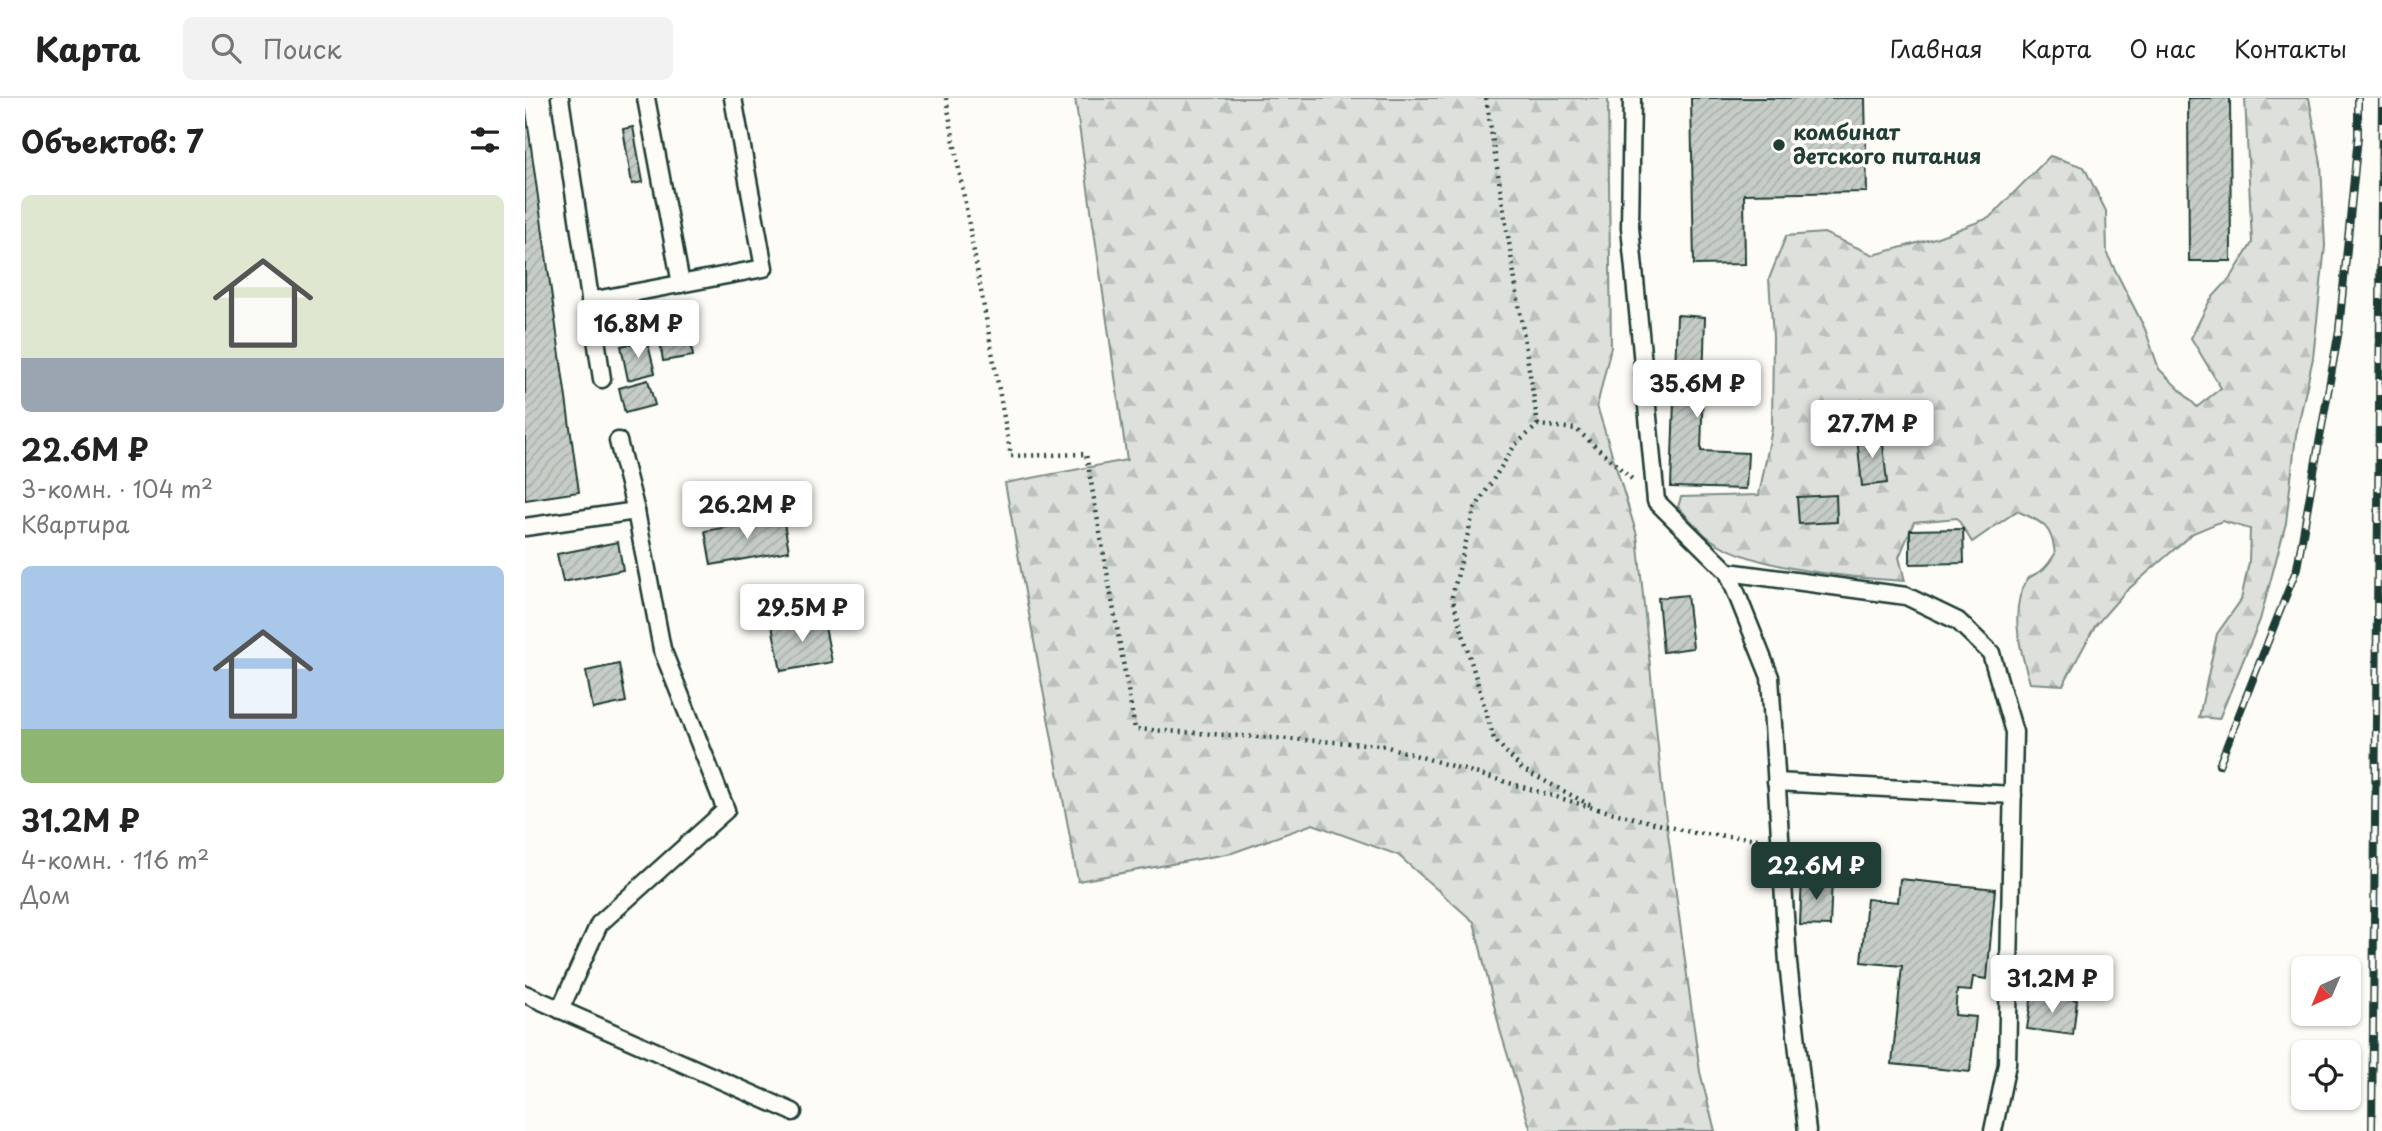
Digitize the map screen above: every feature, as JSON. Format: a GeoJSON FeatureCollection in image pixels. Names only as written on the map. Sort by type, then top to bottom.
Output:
{"type":"FeatureCollection","features":[{"type":"Feature","properties":{"kind":"lane"},"geometry":{"type":"LineString","coordinates":[[560,98],[602,379]]}},
{"type":"Feature","properties":{"kind":"lane"},"geometry":{"type":"LineString","coordinates":[[646,98],[681,284]]}},
{"type":"Feature","properties":{"kind":"lane"},"geometry":{"type":"LineString","coordinates":[[590,301],[764,268],[733,98]]}},
{"type":"Feature","properties":{"kind":"lane"},"geometry":{"type":"LineString","coordinates":[[1632,98],[1630,227],[1656,501],[1728,572],[1770,677],[1788,962],[1808,1131]]}},
{"type":"Feature","properties":{"kind":"lane"},"geometry":{"type":"LineString","coordinates":[[560,1010],[599,924],[726,810],[662,649],[636,511],[618,441]]}},
{"type":"Feature","properties":{"kind":"lane"},"geometry":{"type":"LineString","coordinates":[[525,527],[636,511]]}},
{"type":"Feature","properties":{"kind":"lane"},"geometry":{"type":"LineString","coordinates":[[1728,572],[1906,596],[1958,621],[1991,653],[2014,732],[2007,1064],[1993,1131]]}},
{"type":"Feature","properties":{"kind":"lane"},"geometry":{"type":"LineString","coordinates":[[1776,782],[2013,795]]}},
{"type":"Feature","properties":{"kind":"lane"},"geometry":{"type":"LineString","coordinates":[[525,994],[793,1112]]}},
{"type":"Feature","properties":{"kind":"path"},"geometry":{"type":"LineString","coordinates":[[946,98],[1011,456],[1086,454],[1135,729],[1381,745],[1600,810],[1694,833],[1780,840]]}},
{"type":"Feature","properties":{"kind":"path"},"geometry":{"type":"LineString","coordinates":[[1486,98],[1538,425]]}},
{"type":"Feature","properties":{"kind":"path"},"geometry":{"type":"LineString","coordinates":[[1600,810],[1522,769],[1495,739],[1452,597],[1474,510],[1515,445],[1538,425],[1576,429],[1656,501]]}},
{"type":"Feature","properties":{"kind":"green space"},"geometry":{"type":"Polygon","coordinates":[[[1075,98],[1608,98],[1611,347],[1597,406],[1637,535],[1663,797],[1700,1072],[1715,1131],[1531,1131],[1500,1030],[1474,922],[1398,855],[1313,824],[1232,853],[1078,881],[1005,483],[1127,460],[1075,98]]]}},
{"type":"Feature","properties":{"kind":"green space"},"geometry":{"type":"Polygon","coordinates":[[[2245,98],[2309,98],[2321,163],[2325,246],[2313,358],[2296,435],[2286,523],[2260,620],[2219,719],[2199,717],[2217,634],[2241,600],[2249,562],[2250,529],[2222,521],[2193,533],[2124,593],[2095,626],[2063,685],[2030,683],[2020,645],[2017,618],[2021,592],[2028,579],[2043,569],[2055,554],[2048,531],[2026,515],[2017,511],[1972,542],[1957,518],[1914,522],[1899,557],[1905,581],[1803,570],[1750,557],[1727,549],[1709,538],[1678,507],[1681,497],[1759,495],[1772,429],[1773,337],[1769,279],[1786,236],[1824,233],[1874,255],[1935,238],[1989,218],[2050,156],[2084,167],[2106,211],[2107,254],[2145,329],[2159,369],[2197,407],[2221,388],[2191,338],[2210,300],[2232,276],[2252,243],[2245,98]]]}},
{"type":"Feature","properties":{"kind":"building","name":"комбинат детского питания"},"geometry":{"type":"Polygon","coordinates":[[[1691,98],[1865,98],[1867,192],[1744,194],[1745,264],[1694,265],[1691,98]]]}},
{"type":"Feature","properties":{"kind":"building"},"geometry":{"type":"Polygon","coordinates":[[[2188,98],[2230,98],[2231,261],[2189,261],[2188,98]]]}},
{"type":"Feature","properties":{"kind":"building"},"geometry":{"type":"Polygon","coordinates":[[[525,112],[579,492],[525,500],[525,112]]]}},
{"type":"Feature","properties":{"kind":"building"},"geometry":{"type":"Polygon","coordinates":[[[633,127],[643,182],[632,184],[623,129],[633,127]]]}},
{"type":"Feature","properties":{"kind":"building"},"geometry":{"type":"Polygon","coordinates":[[[686,309],[693,356],[663,361],[656,313],[686,309]]]}},
{"type":"Feature","properties":{"kind":"building"},"geometry":{"type":"Polygon","coordinates":[[[1677,315],[1705,317],[1701,451],[1748,453],[1746,489],[1671,487],[1677,315]]]}},
{"type":"Feature","properties":{"kind":"building"},"geometry":{"type":"Polygon","coordinates":[[[647,340],[655,373],[628,380],[621,346],[647,340]]]}},
{"type":"Feature","properties":{"kind":"building"},"geometry":{"type":"Polygon","coordinates":[[[648,380],[655,405],[625,413],[619,388],[648,380]]]}},
{"type":"Feature","properties":{"kind":"building"},"geometry":{"type":"Polygon","coordinates":[[[1882,435],[1887,483],[1862,486],[1857,437],[1882,435]]]}},
{"type":"Feature","properties":{"kind":"building"},"geometry":{"type":"Polygon","coordinates":[[[1836,495],[1837,522],[1799,524],[1797,497],[1836,495]]]}},
{"type":"Feature","properties":{"kind":"building"},"geometry":{"type":"Polygon","coordinates":[[[783,517],[789,551],[711,565],[705,531],[783,517]]]}},
{"type":"Feature","properties":{"kind":"building"},"geometry":{"type":"Polygon","coordinates":[[[1963,529],[1964,563],[1910,564],[1910,530],[1963,529]]]}},
{"type":"Feature","properties":{"kind":"building"},"geometry":{"type":"Polygon","coordinates":[[[618,542],[623,570],[563,582],[557,554],[618,542]]]}},
{"type":"Feature","properties":{"kind":"building"},"geometry":{"type":"Polygon","coordinates":[[[1687,595],[1693,648],[1663,652],[1658,598],[1687,595]]]}},
{"type":"Feature","properties":{"kind":"building"},"geometry":{"type":"Polygon","coordinates":[[[823,617],[832,662],[781,671],[772,626],[823,617]]]}},
{"type":"Feature","properties":{"kind":"building"},"geometry":{"type":"Polygon","coordinates":[[[619,664],[626,702],[593,709],[586,671],[619,664]]]}},
{"type":"Feature","properties":{"kind":"building"},"geometry":{"type":"Polygon","coordinates":[[[1802,877],[1832,878],[1830,926],[1800,925],[1802,877]]]}},
{"type":"Feature","properties":{"kind":"building"},"geometry":{"type":"Polygon","coordinates":[[[1900,879],[1995,889],[1987,979],[1973,977],[1971,991],[1957,990],[1955,1015],[1976,1017],[1970,1072],[1892,1064],[1902,966],[1861,962],[1867,899],[1898,902],[1900,879]]]}},
{"type":"Feature","properties":{"kind":"building"},"geometry":{"type":"Polygon","coordinates":[[[2032,994],[2077,1000],[2073,1035],[2027,1029],[2032,994]]]}},
{"type":"Feature","properties":{"kind":"railway"},"geometry":{"type":"LineString","coordinates":[[2219,765],[2297,568],[2339,330],[2358,137],[2358,98]]}},
{"type":"Feature","properties":{"kind":"railway"},"geometry":{"type":"LineString","coordinates":[[2372,1131],[2382,98]]}},
{"type":"Feature","properties":{"kind":"place","name":"комбинат детского питания"},"geometry":{"type":"Point","coordinates":[1779,145]}}]}
